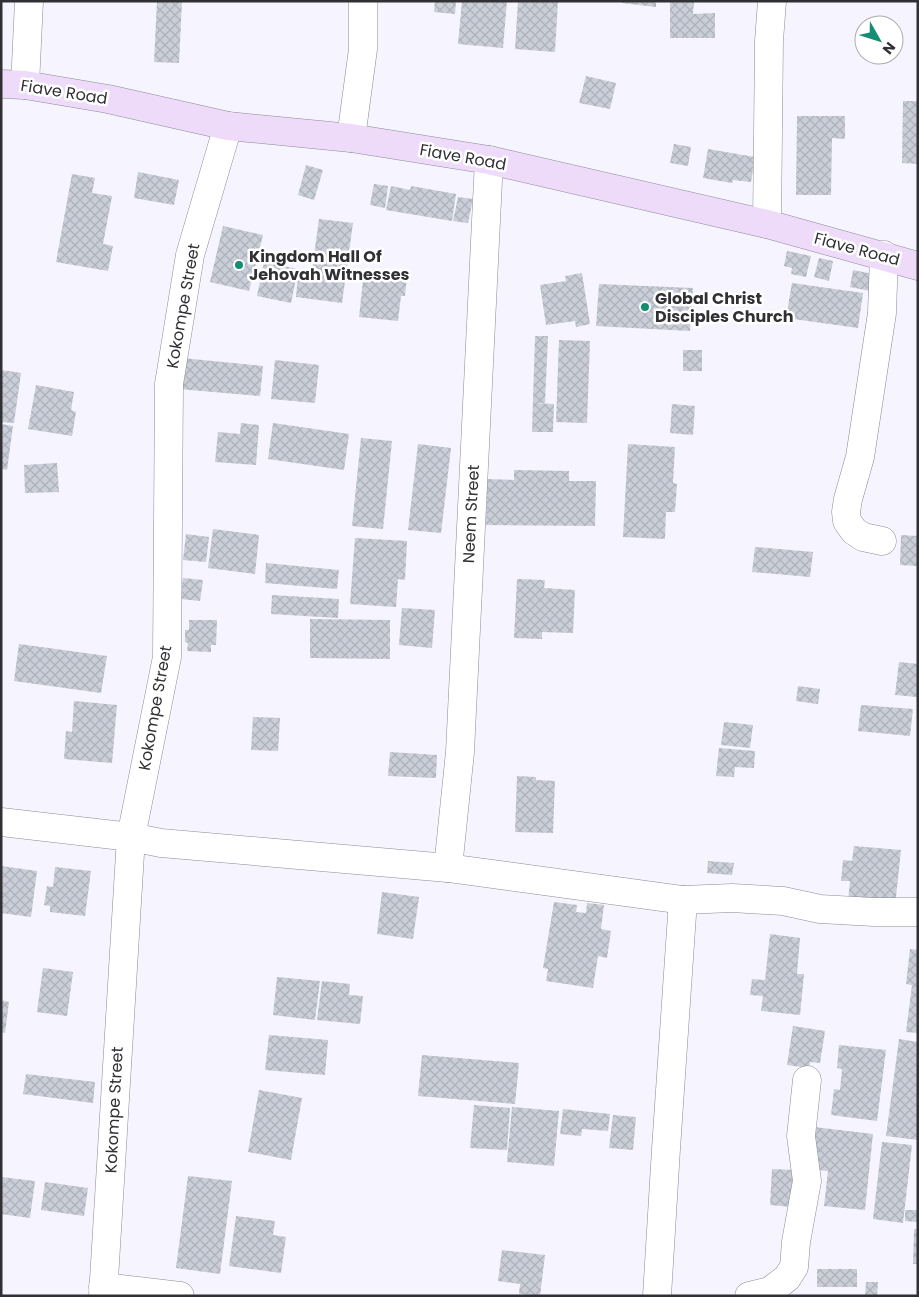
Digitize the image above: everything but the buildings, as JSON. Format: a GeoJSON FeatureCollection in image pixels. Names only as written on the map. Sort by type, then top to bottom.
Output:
{"type":"FeatureCollection","features":[{"type":"Feature","properties":{"kind":"street"},"geometry":{"type":"LineString","coordinates":[[13,84],[29,1]]}},
{"type":"Feature","properties":{"kind":"street"},"geometry":{"type":"LineString","coordinates":[[352,138],[363,49],[363,1]]}},
{"type":"Feature","properties":{"kind":"street"},"geometry":{"type":"LineString","coordinates":[[766,224],[769,41],[772,1]]}},
{"type":"Feature","properties":{"kind":"street","name":"Fiave Road"},"geometry":{"type":"LineString","coordinates":[[13,84],[108,99],[228,126],[352,138],[489,160],[766,224],[884,255],[918,266]]}},
{"type":"Feature","properties":{"kind":"street","name":"Kokompe Street"},"geometry":{"type":"LineString","coordinates":[[103,1291],[131,836],[167,657],[170,384],[190,255],[228,126]]}},
{"type":"Feature","properties":{"kind":"street","name":"Neem Street"},"geometry":{"type":"LineString","coordinates":[[448,868],[460,752],[489,160]]}},
{"type":"Feature","properties":{"kind":"street"},"geometry":{"type":"LineString","coordinates":[[882,542],[863,537],[854,532],[846,512],[860,458],[880,322],[884,255]]}},
{"type":"Feature","properties":{"kind":"street"},"geometry":{"type":"LineString","coordinates":[[1,822],[131,836],[161,843],[448,868],[683,900],[732,898],[783,901],[820,909],[918,912]]}},
{"type":"Feature","properties":{"kind":"street"},"geometry":{"type":"LineString","coordinates":[[657,1296],[683,900]]}},
{"type":"Feature","properties":{"kind":"street"},"geometry":{"type":"LineString","coordinates":[[749,1296],[770,1291],[787,1278],[794,1266],[796,1242],[808,1180],[801,1136],[807,1080]]}},
{"type":"Feature","properties":{"kind":"street"},"geometry":{"type":"LineString","coordinates":[[103,1291],[180,1296]]}},
{"type":"Feature","properties":{"kind":"place","name":"Kingdom Hall Of Jehovah Witnesses"},"geometry":{"type":"Point","coordinates":[239,265]}},
{"type":"Feature","properties":{"kind":"place","name":"Global Christ Disciples Church"},"geometry":{"type":"Point","coordinates":[645,307]}}]}
